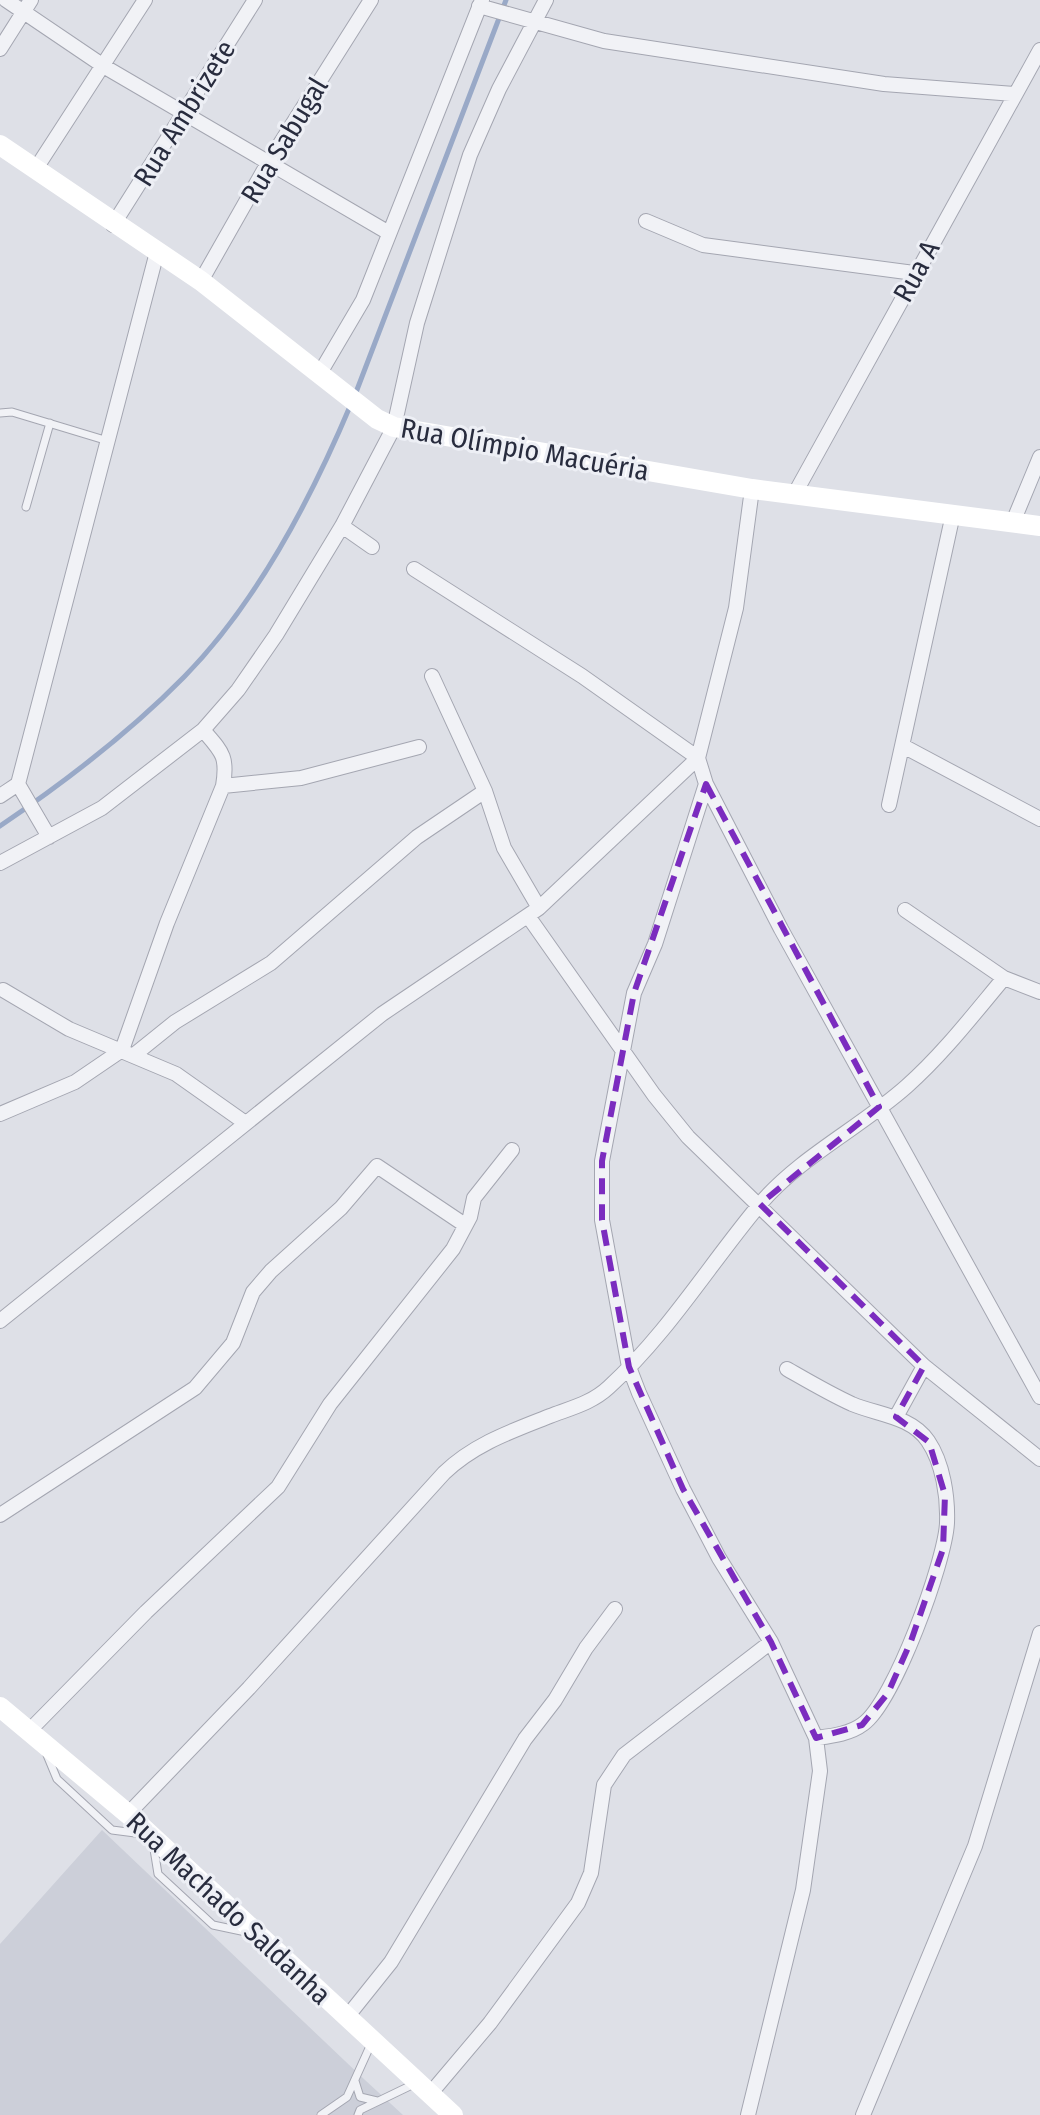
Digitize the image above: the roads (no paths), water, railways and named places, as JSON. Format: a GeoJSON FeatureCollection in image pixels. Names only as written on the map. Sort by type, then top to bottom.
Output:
{"type":"FeatureCollection","features":[{"type":"Feature","properties":{"kind":"street"},"geometry":{"type":"LineString","coordinates":[[6,0],[28,5],[105,67],[389,233]]}},
{"type":"Feature","properties":{"kind":"street"},"geometry":{"type":"LineString","coordinates":[[35,170],[105,67],[145,0]]}},
{"type":"Feature","properties":{"kind":"street","name":"Rua Ambrizete"},"geometry":{"type":"LineString","coordinates":[[113,225],[255,0]]}},
{"type":"Feature","properties":{"kind":"street","name":"Rua Sabugal"},"geometry":{"type":"LineString","coordinates":[[201,281],[268,163],[371,0]]}},
{"type":"Feature","properties":{"kind":"street"},"geometry":{"type":"LineString","coordinates":[[0,863],[102,808],[203,730],[238,690],[276,635],[342,526],[386,423],[470,155],[499,89],[546,0]]}},
{"type":"Feature","properties":{"kind":"street"},"geometry":{"type":"LineString","coordinates":[[0,49],[28,5]]}},
{"type":"Feature","properties":{"kind":"street"},"geometry":{"type":"LineString","coordinates":[[325,378],[363,300],[484,5],[535,24],[604,41],[884,84],[1014,94]]}},
{"type":"Feature","properties":{"kind":"street","name":"Rua A"},"geometry":{"type":"LineString","coordinates":[[794,495],[1040,50]]}},
{"type":"Feature","properties":{"kind":"street","name":"Rua Olímpio Macuéria"},"geometry":{"type":"LineString","coordinates":[[0,145],[113,225],[201,281],[386,423],[752,489],[1040,526]]}},
{"type":"Feature","properties":{"kind":"street"},"geometry":{"type":"LineString","coordinates":[[646,221],[703,245],[914,273]]}},
{"type":"Feature","properties":{"kind":"street"},"geometry":{"type":"LineString","coordinates":[[0,796],[18,784],[157,252]]}},
{"type":"Feature","properties":{"kind":"street"},"geometry":{"type":"LineString","coordinates":[[1013,522],[1040,457]]}},
{"type":"Feature","properties":{"kind":"street"},"geometry":{"type":"LineString","coordinates":[[752,489],[736,608],[698,758],[706,784],[879,1107],[1040,1397]]}},
{"type":"Feature","properties":{"kind":"street"},"geometry":{"type":"LineString","coordinates":[[889,805],[953,514]]}},
{"type":"Feature","properties":{"kind":"street"},"geometry":{"type":"LineString","coordinates":[[342,526],[372,547]]}},
{"type":"Feature","properties":{"kind":"street"},"geometry":{"type":"LineString","coordinates":[[414,569],[582,676],[698,758]]}},
{"type":"Feature","properties":{"kind":"street"},"geometry":{"type":"LineString","coordinates":[[432,676],[485,791],[504,848],[534,912],[621,1048],[688,1137],[924,1366],[1040,1459]]}},
{"type":"Feature","properties":{"kind":"street"},"geometry":{"type":"LineString","coordinates":[[128,1052],[167,923],[223,786],[227,764],[203,730]]}},
{"type":"Feature","properties":{"kind":"street"},"geometry":{"type":"LineString","coordinates":[[903,746],[1040,819]]}},
{"type":"Feature","properties":{"kind":"street"},"geometry":{"type":"LineString","coordinates":[[223,786],[301,778],[419,747]]}},
{"type":"Feature","properties":{"kind":"street"},"geometry":{"type":"LineString","coordinates":[[0,1321],[382,1014],[534,912],[698,758]]}},
{"type":"Feature","properties":{"kind":"street"},"geometry":{"type":"LineString","coordinates":[[18,784],[49,837]]}},
{"type":"Feature","properties":{"kind":"street"},"geometry":{"type":"LineString","coordinates":[[706,784],[655,944],[634,993],[621,1048],[602,1161],[602,1220],[629,1367],[683,1489],[719,1558],[771,1642],[816,1738],[820,1771],[803,1890],[748,2115]]}},
{"type":"Feature","properties":{"kind":"street"},"geometry":{"type":"LineString","coordinates":[[0,1114],[75,1082],[271,963],[417,837],[485,791]]}},
{"type":"Feature","properties":{"kind":"street"},"geometry":{"type":"LineString","coordinates":[[905,910],[1004,978],[1040,992]]}},
{"type":"Feature","properties":{"kind":"street"},"geometry":{"type":"LineString","coordinates":[[128,1814],[463,1454],[582,1405],[608,1389],[663,1331],[760,1204],[795,1171],[905,1088],[937,1057],[1004,978]]}},
{"type":"Feature","properties":{"kind":"street"},"geometry":{"type":"LineString","coordinates":[[3,990],[69,1029],[176,1074],[244,1122]]}},
{"type":"Feature","properties":{"kind":"street"},"geometry":{"type":"LineString","coordinates":[[36,1735],[146,1612],[278,1487],[330,1404],[453,1249],[474,1198],[512,1150]]}},
{"type":"Feature","properties":{"kind":"street"},"geometry":{"type":"LineString","coordinates":[[0,1515],[195,1388],[233,1343],[253,1292],[271,1271],[341,1208],[377,1166],[465,1225]]}},
{"type":"Feature","properties":{"kind":"street"},"geometry":{"type":"LineString","coordinates":[[896,1417],[924,1366]]}},
{"type":"Feature","properties":{"kind":"street"},"geometry":{"type":"LineString","coordinates":[[787,1369],[853,1404],[896,1417],[918,1429],[929,1442],[940,1469],[947,1524],[943,1549],[911,1641],[875,1713],[862,1725],[816,1738]]}},
{"type":"Feature","properties":{"kind":"street"},"geometry":{"type":"LineString","coordinates":[[347,2017],[391,1962],[525,1739],[555,1700],[586,1648],[615,1609]]}},
{"type":"Feature","properties":{"kind":"street"},"geometry":{"type":"LineString","coordinates":[[863,2115],[975,1846],[1040,1633]]}},
{"type":"Feature","properties":{"kind":"street"},"geometry":{"type":"LineString","coordinates":[[424,2088],[490,2023],[578,1903],[591,1873],[604,1785],[618,1763],[673,1714],[771,1642]]}},
{"type":"Feature","properties":{"kind":"street","name":"Rua Machado Saldanha"},"geometry":{"type":"LineString","coordinates":[[0,1707],[128,1814],[453,2115]]}},
{"type":"Feature","properties":{"kind":"lane"},"geometry":{"type":"LineString","coordinates":[[0,413],[12,412],[108,441]]}},
{"type":"Feature","properties":{"kind":"lane"},"geometry":{"type":"LineString","coordinates":[[26,507],[50,423]]}},
{"type":"Feature","properties":{"kind":"lane"},"geometry":{"type":"LineString","coordinates":[[36,1735],[57,1779],[112,1830],[151,1836]]}},
{"type":"Feature","properties":{"kind":"lane"},"geometry":{"type":"LineString","coordinates":[[321,2115],[347,2097],[373,2041]]}},
{"type":"Feature","properties":{"kind":"lane"},"geometry":{"type":"LineString","coordinates":[[355,2079],[354,2086],[360,2097],[379,2101]]}},
{"type":"Feature","properties":{"kind":"lane"},"geometry":{"type":"LineString","coordinates":[[358,2115],[379,2101],[424,2088]]}},
{"type":"Feature","properties":{"kind":"waterway"},"geometry":{"type":"LineString","coordinates":[[355,395],[506,0]]}},
{"type":"Feature","properties":{"kind":"waterway"},"geometry":{"type":"LineString","coordinates":[[0,826],[119,737],[163,698],[210,648],[235,617],[280,549],[351,404]]}}]}
